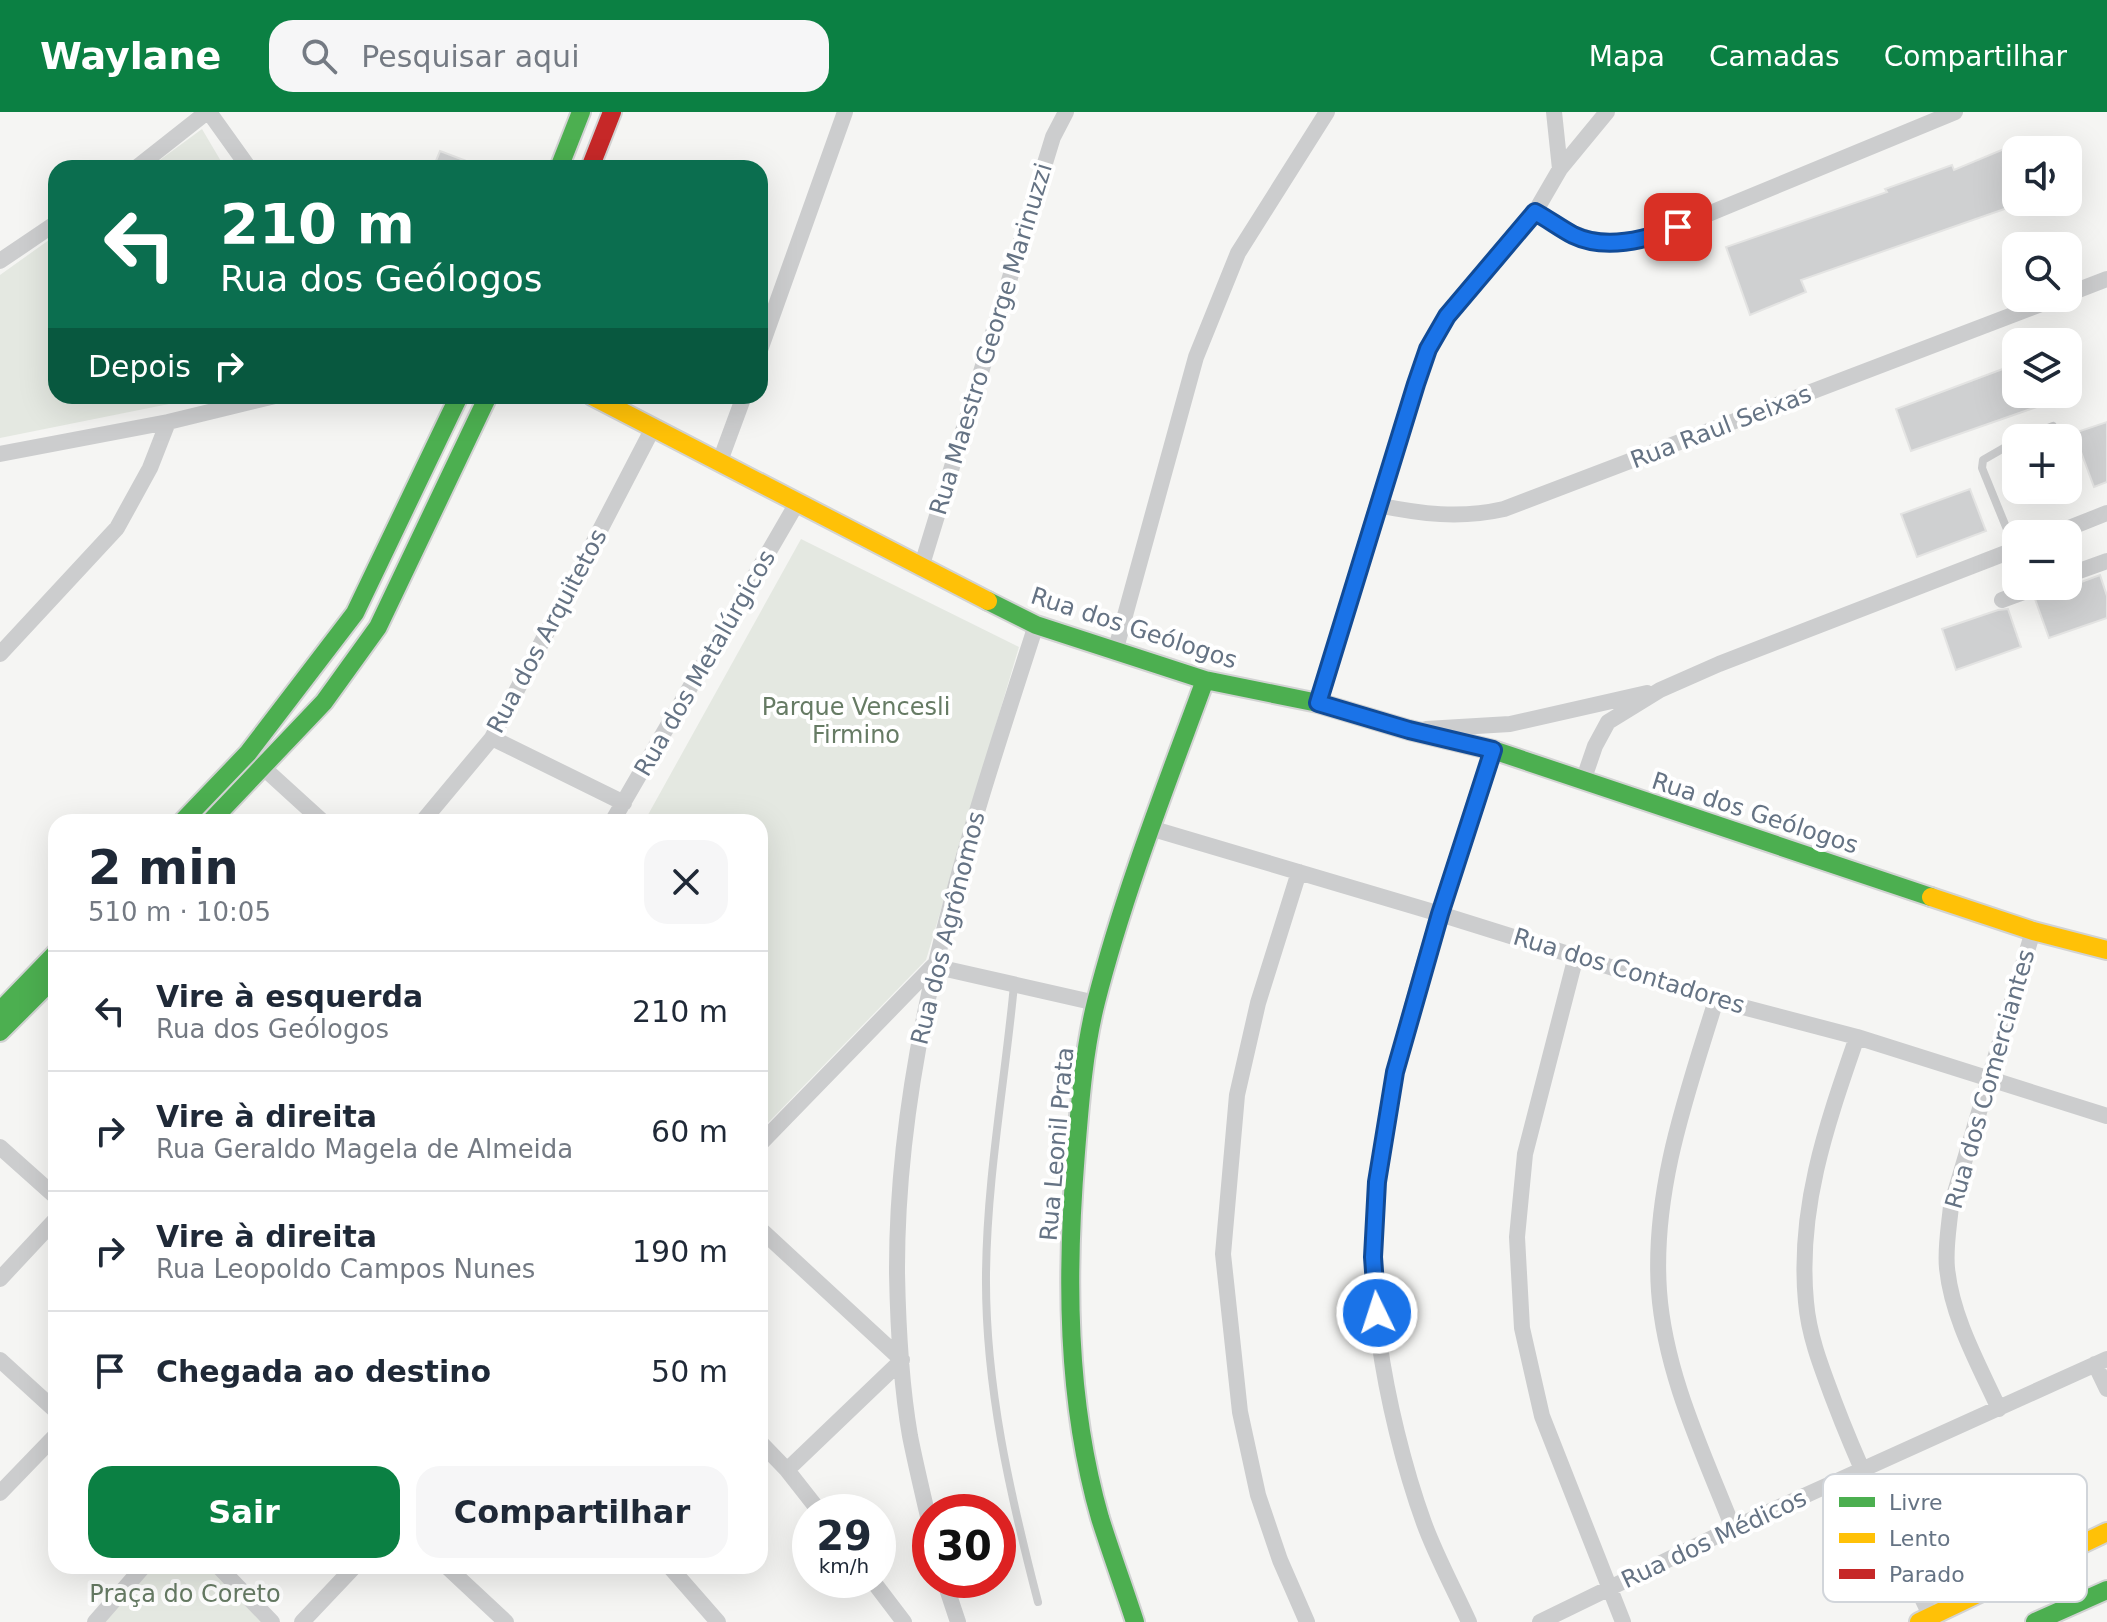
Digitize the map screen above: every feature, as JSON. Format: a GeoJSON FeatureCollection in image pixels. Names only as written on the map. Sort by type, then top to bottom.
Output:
{"type":"FeatureCollection","features":[{"type":"Feature","properties":{"kind":"street"},"geometry":{"type":"LineString","coordinates":[[146,160],[208,112],[243,160]]}},
{"type":"Feature","properties":{"kind":"street"},"geometry":{"type":"LineString","coordinates":[[562,160],[581,112]]}},
{"type":"Feature","properties":{"kind":"street"},"geometry":{"type":"LineString","coordinates":[[593,160],[612,112]]}},
{"type":"Feature","properties":{"kind":"street"},"geometry":{"type":"LineString","coordinates":[[768,328],[845,112]]}},
{"type":"Feature","properties":{"kind":"street","name":"Rua Maestro George Marinuzzi"},"geometry":{"type":"LineString","coordinates":[[921,568],[1053,137],[1066,112]]}},
{"type":"Feature","properties":{"kind":"street"},"geometry":{"type":"LineString","coordinates":[[1115,652],[1196,357],[1238,253],[1327,112]]}},
{"type":"Feature","properties":{"kind":"street"},"geometry":{"type":"LineString","coordinates":[[1554,112],[1560,169]]}},
{"type":"Feature","properties":{"kind":"street"},"geometry":{"type":"LineString","coordinates":[[1318,703],[1377,505],[1428,349],[1447,316],[1535,212],[1560,169],[1607,112]]}},
{"type":"Feature","properties":{"kind":"street"},"geometry":{"type":"LineString","coordinates":[[1535,212],[1576,236],[1615,243],[1650,238],[1955,112]]}},
{"type":"Feature","properties":{"kind":"street"},"geometry":{"type":"LineString","coordinates":[[0,261],[48,228]]}},
{"type":"Feature","properties":{"kind":"street"},"geometry":{"type":"LineString","coordinates":[[2082,289],[2107,279]]}},
{"type":"Feature","properties":{"kind":"street","name":"Rua Raul Seixas"},"geometry":{"type":"LineString","coordinates":[[1377,505],[1446,516],[1478,515],[1504,509],[2020,312]]}},
{"type":"Feature","properties":{"kind":"street"},"geometry":{"type":"LineString","coordinates":[[0,454],[168,422],[242,404]]}},
{"type":"Feature","properties":{"kind":"street"},"geometry":{"type":"LineString","coordinates":[[190,814],[248,753],[355,613],[455,404]]}},
{"type":"Feature","properties":{"kind":"street"},"geometry":{"type":"LineString","coordinates":[[218,814],[324,702],[378,627],[484,404]]}},
{"type":"Feature","properties":{"kind":"street","name":"Rua dos Geólogos"},"geometry":{"type":"LineString","coordinates":[[607,404],[1036,625],[1205,680],[1318,703],[1409,730],[1493,750],[2033,931],[2107,950]]}},
{"type":"Feature","properties":{"kind":"street"},"geometry":{"type":"LineString","coordinates":[[720,461],[741,404]]}},
{"type":"Feature","properties":{"kind":"street"},"geometry":{"type":"LineString","coordinates":[[0,654],[117,528],[150,468],[168,422]]}},
{"type":"Feature","properties":{"kind":"street","name":"Rua dos Arquitetos"},"geometry":{"type":"LineString","coordinates":[[429,814],[492,738],[653,428]]}},
{"type":"Feature","properties":{"kind":"street","name":"Rua dos Metalúrgicos"},"geometry":{"type":"LineString","coordinates":[[617,814],[797,503]]}},
{"type":"Feature","properties":{"kind":"street"},"geometry":{"type":"LineString","coordinates":[[2082,523],[2107,513]]}},
{"type":"Feature","properties":{"kind":"street"},"geometry":{"type":"LineString","coordinates":[[1583,781],[1595,746],[1608,722],[1660,690],[1719,664],[2002,554]]}},
{"type":"Feature","properties":{"kind":"street"},"geometry":{"type":"LineString","coordinates":[[2082,570],[2107,561]]}},
{"type":"Feature","properties":{"kind":"street","name":"Rua dos Agrônomos"},"geometry":{"type":"LineString","coordinates":[[923,1494],[910,1434],[897,1273],[902,1170],[914,1069],[933,966],[968,835],[1036,625]]}},
{"type":"Feature","properties":{"kind":"street","name":"Rua Leonil Prata"},"geometry":{"type":"LineString","coordinates":[[1135,1622],[1100,1517],[1083,1439],[1072,1363],[1070,1274],[1073,1188],[1081,1095],[1096,1003],[1150,828],[1205,680]]}},
{"type":"Feature","properties":{"kind":"street"},"geometry":{"type":"LineString","coordinates":[[1409,730],[1510,724],[1660,690]]}},
{"type":"Feature","properties":{"kind":"street"},"geometry":{"type":"LineString","coordinates":[[492,738],[624,803]]}},
{"type":"Feature","properties":{"kind":"street"},"geometry":{"type":"LineString","coordinates":[[1469,1622],[1424,1524],[1401,1445],[1379,1340],[1373,1257],[1377,1182],[1395,1072],[1440,914],[1493,750]]}},
{"type":"Feature","properties":{"kind":"street"},"geometry":{"type":"LineString","coordinates":[[248,753],[314,814]]}},
{"type":"Feature","properties":{"kind":"street","name":"Rua dos Contadores"},"geometry":{"type":"LineString","coordinates":[[1150,828],[1716,1000],[1857,1037],[2107,1116]]}},
{"type":"Feature","properties":{"kind":"street"},"geometry":{"type":"LineString","coordinates":[[1299,872],[1258,1003],[1237,1095],[1223,1254],[1240,1412],[1258,1495],[1280,1560],[1307,1622]]}},
{"type":"Feature","properties":{"kind":"street","name":"Rua dos Comerciantes"},"geometry":{"type":"LineString","coordinates":[[1999,1409],[1960,1320],[1951,1293],[1947,1258],[1951,1206],[2033,931]]}},
{"type":"Feature","properties":{"kind":"street"},"geometry":{"type":"LineString","coordinates":[[1576,956],[1525,1154],[1517,1237],[1522,1328],[1542,1416],[1623,1622]]}},
{"type":"Feature","properties":{"kind":"street"},"geometry":{"type":"LineString","coordinates":[[0,1011],[48,961]]}},
{"type":"Feature","properties":{"kind":"street"},"geometry":{"type":"LineString","coordinates":[[768,1136],[933,966],[1096,1003]]}},
{"type":"Feature","properties":{"kind":"street"},"geometry":{"type":"LineString","coordinates":[[0,1032],[48,984]]}},
{"type":"Feature","properties":{"kind":"street"},"geometry":{"type":"LineString","coordinates":[[1716,1000],[1666,1173],[1659,1234],[1659,1292],[1671,1357],[1685,1407],[1733,1528]]}},
{"type":"Feature","properties":{"kind":"street"},"geometry":{"type":"LineString","coordinates":[[1857,1037],[1821,1143],[1810,1197],[1805,1248],[1805,1301],[1815,1350],[1862,1474]]}},
{"type":"Feature","properties":{"kind":"street"},"geometry":{"type":"LineString","coordinates":[[0,1147],[48,1190]]}},
{"type":"Feature","properties":{"kind":"street"},"geometry":{"type":"LineString","coordinates":[[0,1279],[48,1228]]}},
{"type":"Feature","properties":{"kind":"street"},"geometry":{"type":"LineString","coordinates":[[768,1236],[902,1360],[787,1470]]}},
{"type":"Feature","properties":{"kind":"street"},"geometry":{"type":"LineString","coordinates":[[0,1360],[48,1404]]}},
{"type":"Feature","properties":{"kind":"street"},"geometry":{"type":"LineString","coordinates":[[2101,1361],[2107,1389]]}},
{"type":"Feature","properties":{"kind":"street","name":"Rua dos Médicos"},"geometry":{"type":"LineString","coordinates":[[1854,1474],[2101,1361]]}},
{"type":"Feature","properties":{"kind":"street"},"geometry":{"type":"LineString","coordinates":[[0,1493],[48,1443]]}},
{"type":"Feature","properties":{"kind":"street"},"geometry":{"type":"LineString","coordinates":[[768,1450],[806,1494]]}},
{"type":"Feature","properties":{"kind":"street","name":"Rua dos Médicos"},"geometry":{"type":"LineString","coordinates":[[1540,1622],[1823,1488]]}},
{"type":"Feature","properties":{"kind":"street"},"geometry":{"type":"LineString","coordinates":[[2087,1542],[2107,1532]]}},
{"type":"Feature","properties":{"kind":"street"},"geometry":{"type":"LineString","coordinates":[[95,1622],[137,1574]]}},
{"type":"Feature","properties":{"kind":"street"},"geometry":{"type":"LineString","coordinates":[[226,1574],[272,1622]]}},
{"type":"Feature","properties":{"kind":"street"},"geometry":{"type":"LineString","coordinates":[[302,1622],[347,1574]]}},
{"type":"Feature","properties":{"kind":"street"},"geometry":{"type":"LineString","coordinates":[[455,1574],[506,1622]]}},
{"type":"Feature","properties":{"kind":"street"},"geometry":{"type":"LineString","coordinates":[[676,1574],[718,1622]]}},
{"type":"Feature","properties":{"kind":"street"},"geometry":{"type":"LineString","coordinates":[[2087,1599],[2107,1590]]}},
{"type":"Feature","properties":{"kind":"street"},"geometry":{"type":"LineString","coordinates":[[886,1598],[904,1622]]}},
{"type":"Feature","properties":{"kind":"street"},"geometry":{"type":"LineString","coordinates":[[950,1598],[958,1622]]}},
{"type":"Feature","properties":{"kind":"street"},"geometry":{"type":"LineString","coordinates":[[1925,1619],[1961,1602]]}},
{"type":"Feature","properties":{"kind":"street"},"geometry":{"type":"LineString","coordinates":[[2035,1622],[2080,1602]]}},
{"type":"Feature","properties":{"kind":"lane"},"geometry":{"type":"LineString","coordinates":[[2002,449],[1983,460],[1982,468],[2004,520]]}},
{"type":"Feature","properties":{"kind":"lane"},"geometry":{"type":"LineString","coordinates":[[1014,985],[990,1185],[986,1275],[989,1364],[1000,1440],[1038,1602]]}},
{"type":"Feature","properties":{"kind":"green space"},"geometry":{"type":"Polygon","coordinates":[[[202,129],[220,160],[160,160],[202,129]]]}},
{"type":"Feature","properties":{"kind":"green space"},"geometry":{"type":"Polygon","coordinates":[[[48,241],[48,404],[169,404],[0,438],[0,275],[48,241]]]}},
{"type":"Feature","properties":{"kind":"green space","name":"Parque Vencesli Firmino"},"geometry":{"type":"Polygon","coordinates":[[[801,539],[1019,647],[926,960],[768,1123],[768,814],[648,814],[801,539]]]}},
{"type":"Feature","properties":{"kind":"green space","name":"Praça do Coreto"},"geometry":{"type":"Polygon","coordinates":[[[137,1574],[229,1574],[278,1622],[95,1622],[137,1574]]]}},
{"type":"Feature","properties":{"kind":"building"},"geometry":{"type":"Polygon","coordinates":[[[2002,150],[2002,210],[1801,280],[1806,292],[1750,315],[1726,247],[1887,192],[1885,189],[1952,165],[1954,170],[2002,150]]]}},
{"type":"Feature","properties":{"kind":"building"},"geometry":{"type":"Polygon","coordinates":[[[440,151],[464,160],[436,160],[440,151]]]}},
{"type":"Feature","properties":{"kind":"building"},"geometry":{"type":"Polygon","coordinates":[[[2002,369],[2002,408],[2034,408],[1911,451],[1896,409],[2002,369]]]}},
{"type":"Feature","properties":{"kind":"building"},"geometry":{"type":"Polygon","coordinates":[[[2107,422],[2107,482],[2094,487],[2082,455],[2082,430],[2107,422]]]}},
{"type":"Feature","properties":{"kind":"building"},"geometry":{"type":"Polygon","coordinates":[[[1970,489],[1986,531],[1917,557],[1901,514],[1970,489]]]}},
{"type":"Feature","properties":{"kind":"building"},"geometry":{"type":"Polygon","coordinates":[[[2100,575],[2107,596],[2107,618],[2049,638],[2035,600],[2082,600],[2082,582],[2100,575]]]}},
{"type":"Feature","properties":{"kind":"building"},"geometry":{"type":"Polygon","coordinates":[[[2008,609],[2021,647],[1956,670],[1942,629],[2008,609]]]}},
{"type":"Feature","properties":{"kind":"traffic: fast"},"geometry":{"type":"LineString","coordinates":[[562,160],[581,112]]}},
{"type":"Feature","properties":{"kind":"traffic: fast"},"geometry":{"type":"LineString","coordinates":[[190,814],[248,753],[355,613],[455,404]]}},
{"type":"Feature","properties":{"kind":"traffic: fast"},"geometry":{"type":"LineString","coordinates":[[218,814],[324,702],[378,627],[484,404]]}},
{"type":"Feature","properties":{"kind":"traffic: fast"},"geometry":{"type":"LineString","coordinates":[[988,601],[1036,625],[1205,680],[1318,703],[1409,730],[1493,750],[1931,897]]}},
{"type":"Feature","properties":{"kind":"traffic: fast"},"geometry":{"type":"LineString","coordinates":[[1135,1622],[1100,1518],[1080,1428],[1070,1290],[1076,1152],[1088,1039],[1107,961],[1146,840],[1205,680]]}},
{"type":"Feature","properties":{"kind":"traffic: fast"},"geometry":{"type":"LineString","coordinates":[[0,1011],[48,961]]}},
{"type":"Feature","properties":{"kind":"traffic: fast"},"geometry":{"type":"LineString","coordinates":[[0,1032],[48,984]]}},
{"type":"Feature","properties":{"kind":"traffic: fast"},"geometry":{"type":"LineString","coordinates":[[2087,1599],[2107,1590]]}},
{"type":"Feature","properties":{"kind":"traffic: fast"},"geometry":{"type":"LineString","coordinates":[[2035,1622],[2080,1602]]}},
{"type":"Feature","properties":{"kind":"traffic: slow"},"geometry":{"type":"LineString","coordinates":[[607,404],[988,601]]}},
{"type":"Feature","properties":{"kind":"traffic: slow"},"geometry":{"type":"LineString","coordinates":[[1931,897],[2033,931],[2107,950]]}},
{"type":"Feature","properties":{"kind":"traffic: slow"},"geometry":{"type":"LineString","coordinates":[[2087,1542],[2107,1532]]}},
{"type":"Feature","properties":{"kind":"traffic: slow"},"geometry":{"type":"LineString","coordinates":[[1919,1622],[1961,1602]]}},
{"type":"Feature","properties":{"kind":"traffic: jam"},"geometry":{"type":"LineString","coordinates":[[593,160],[612,112]]}},
{"type":"Feature","properties":{"kind":"route"},"geometry":{"type":"LineString","coordinates":[[1377,1313],[1373,1257],[1377,1182],[1395,1072],[1440,914],[1493,750],[1409,730],[1318,703],[1416,384],[1428,349],[1447,316],[1535,212],[1576,236],[1615,243],[1650,238],[1678,227]]}}]}
